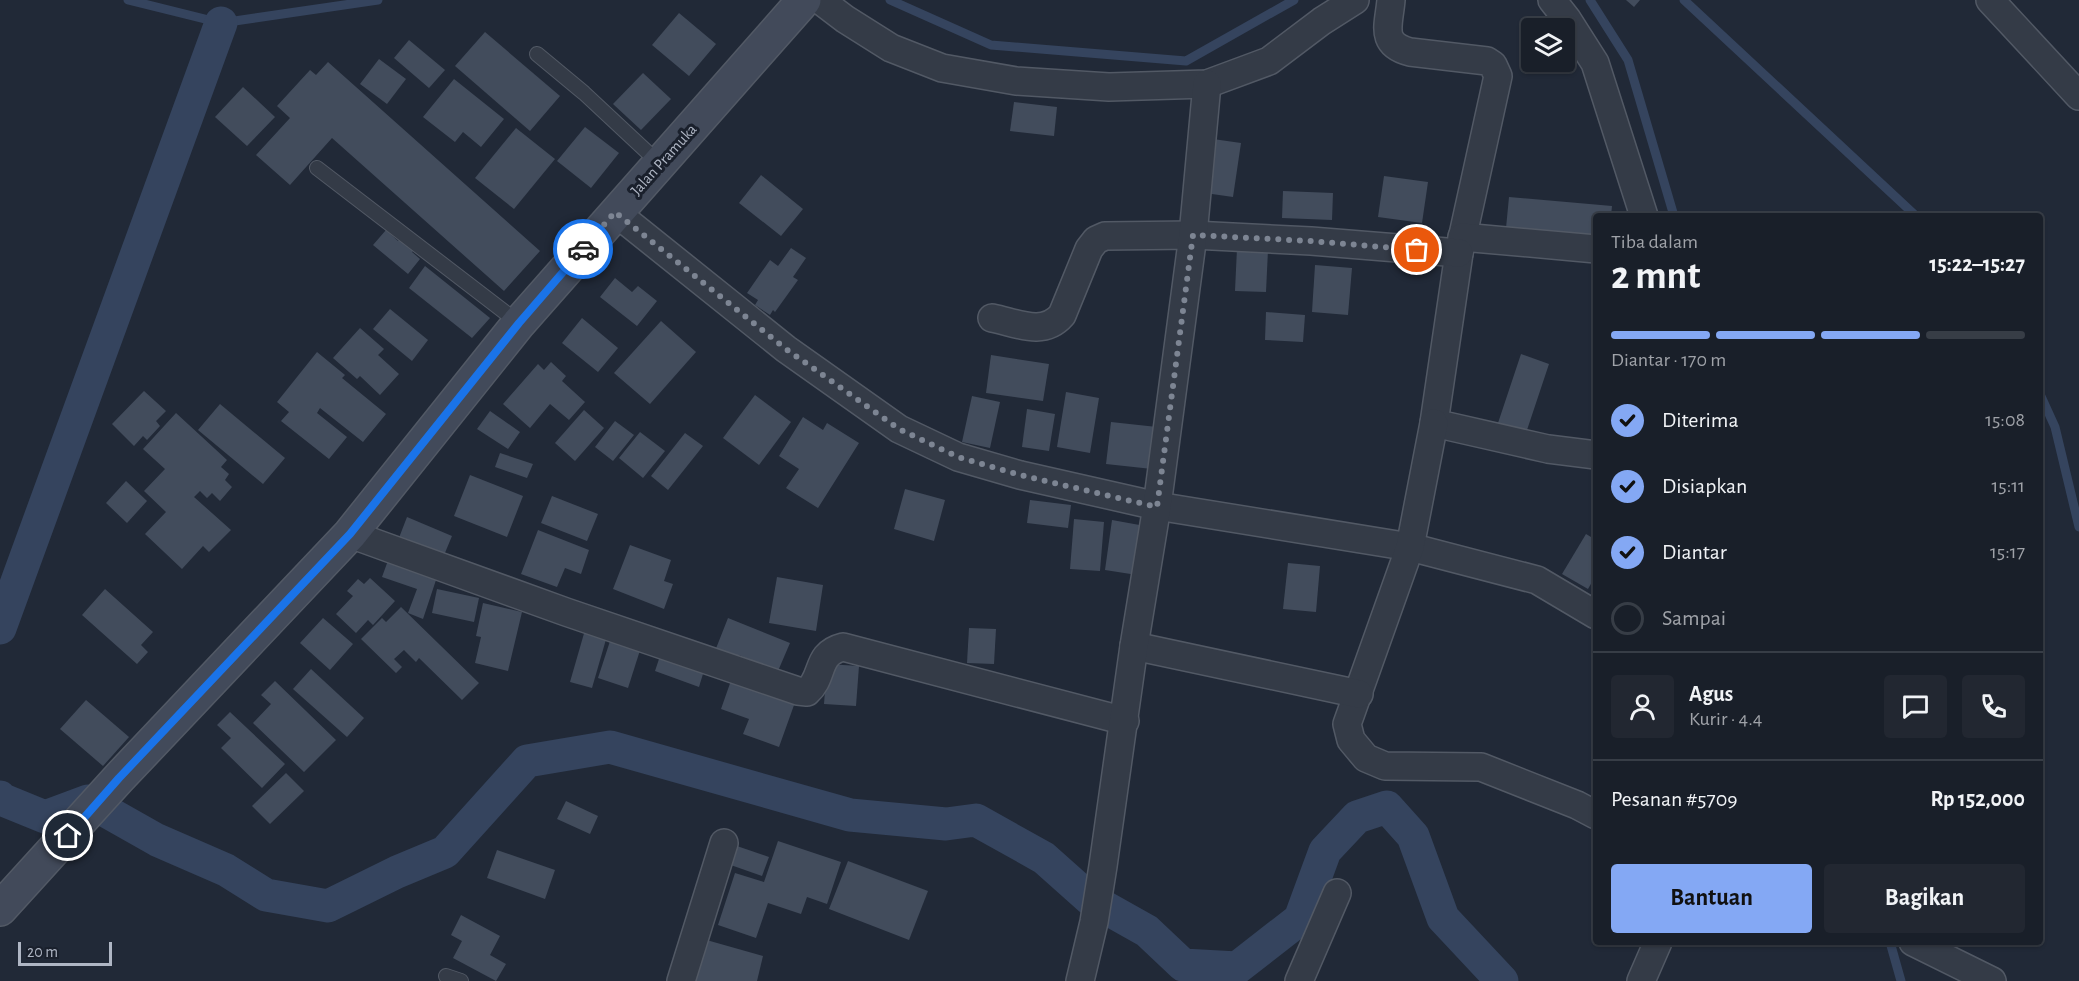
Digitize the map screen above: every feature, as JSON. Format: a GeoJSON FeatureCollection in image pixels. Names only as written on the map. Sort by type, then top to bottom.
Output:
{"type":"FeatureCollection","features":[{"type":"Feature","properties":{"kind":"main road","name":"Jalan Pramuka"},"geometry":{"type":"LineString","coordinates":[[0,909],[119,778],[350,534],[519,323],[804,0]]}},
{"type":"Feature","properties":{"kind":"street"},"geometry":{"type":"LineString","coordinates":[[820,0],[891,48],[942,68],[1016,81],[1109,87],[1207,84],[1269,61],[1322,21],[1355,0]]}},
{"type":"Feature","properties":{"kind":"street"},"geometry":{"type":"LineString","coordinates":[[1391,0],[1388,36],[1392,44],[1400,49],[1487,61],[1493,65],[1498,76],[1461,245],[1434,423],[1410,547],[1347,724],[1350,741],[1366,758],[1385,766],[1481,767],[1593,813]]}},
{"type":"Feature","properties":{"kind":"street"},"geometry":{"type":"LineString","coordinates":[[1552,0],[1595,63],[1643,213]]}},
{"type":"Feature","properties":{"kind":"street"},"geometry":{"type":"LineString","coordinates":[[1990,0],[2079,96]]}},
{"type":"Feature","properties":{"kind":"street"},"geometry":{"type":"LineString","coordinates":[[1080,981],[1094,922],[1125,721],[1134,646],[1157,507],[1193,235],[1207,84]]}},
{"type":"Feature","properties":{"kind":"street"},"geometry":{"type":"LineString","coordinates":[[615,212],[786,349],[899,429],[968,460],[1020,475],[1157,507],[1410,547],[1537,580],[1593,613]]}},
{"type":"Feature","properties":{"kind":"street"},"geometry":{"type":"LineString","coordinates":[[992,318],[1039,328],[1054,323],[1062,315],[1089,249],[1096,240],[1105,236],[1193,235],[1311,241],[1593,249]]}},
{"type":"Feature","properties":{"kind":"street"},"geometry":{"type":"LineString","coordinates":[[1434,423],[1548,449],[1593,455]]}},
{"type":"Feature","properties":{"kind":"street"},"geometry":{"type":"LineString","coordinates":[[350,534],[566,612],[798,691],[807,692],[814,687],[826,654],[843,646],[1125,721]]}},
{"type":"Feature","properties":{"kind":"street"},"geometry":{"type":"LineString","coordinates":[[1134,646],[1359,694]]}},
{"type":"Feature","properties":{"kind":"street"},"geometry":{"type":"LineString","coordinates":[[681,981],[724,843]]}},
{"type":"Feature","properties":{"kind":"street"},"geometry":{"type":"LineString","coordinates":[[1299,981],[1337,892]]}},
{"type":"Feature","properties":{"kind":"street"},"geometry":{"type":"LineString","coordinates":[[1641,981],[1657,945]]}},
{"type":"Feature","properties":{"kind":"street"},"geometry":{"type":"LineString","coordinates":[[1919,945],[1992,981]]}},
{"type":"Feature","properties":{"kind":"lane"},"geometry":{"type":"LineString","coordinates":[[537,54],[584,93],[659,163]]}},
{"type":"Feature","properties":{"kind":"lane"},"geometry":{"type":"LineString","coordinates":[[317,168],[519,323]]}},
{"type":"Feature","properties":{"kind":"lane"},"geometry":{"type":"LineString","coordinates":[[446,975],[461,981]]}},
{"type":"Feature","properties":{"kind":"building"},"geometry":{"type":"Polygon","coordinates":[[[1626,0],[1640,0],[1634,7],[1626,0]]]}},
{"type":"Feature","properties":{"kind":"building"},"geometry":{"type":"Polygon","coordinates":[[[679,13],[716,44],[689,76],[652,45],[679,13]]]}},
{"type":"Feature","properties":{"kind":"building"},"geometry":{"type":"Polygon","coordinates":[[[485,32],[560,96],[530,131],[455,66],[485,32]]]}},
{"type":"Feature","properties":{"kind":"building"},"geometry":{"type":"Polygon","coordinates":[[[409,40],[445,70],[429,88],[394,58],[409,40]]]}},
{"type":"Feature","properties":{"kind":"building"},"geometry":{"type":"Polygon","coordinates":[[[379,59],[406,79],[387,104],[360,84],[379,59]]]}},
{"type":"Feature","properties":{"kind":"building"},"geometry":{"type":"Polygon","coordinates":[[[328,62],[540,251],[504,291],[332,138],[290,185],[256,155],[290,118],[277,106],[310,70],[316,75],[328,62]]]}},
{"type":"Feature","properties":{"kind":"building"},"geometry":{"type":"Polygon","coordinates":[[[643,73],[671,99],[641,130],[613,104],[643,73]]]}},
{"type":"Feature","properties":{"kind":"building"},"geometry":{"type":"Polygon","coordinates":[[[454,79],[504,119],[481,147],[463,132],[455,142],[423,117],[454,79]]]}},
{"type":"Feature","properties":{"kind":"building"},"geometry":{"type":"Polygon","coordinates":[[[243,87],[275,117],[247,146],[215,117],[243,87]]]}},
{"type":"Feature","properties":{"kind":"building"},"geometry":{"type":"Polygon","coordinates":[[[1014,102],[1057,107],[1054,136],[1010,131],[1014,102]]]}},
{"type":"Feature","properties":{"kind":"building"},"geometry":{"type":"Polygon","coordinates":[[[585,127],[619,153],[591,188],[557,161],[585,127]]]}},
{"type":"Feature","properties":{"kind":"building"},"geometry":{"type":"Polygon","coordinates":[[[516,128],[555,159],[514,209],[475,178],[516,128]]]}},
{"type":"Feature","properties":{"kind":"building"},"geometry":{"type":"Polygon","coordinates":[[[1213,139],[1241,143],[1233,197],[1205,193],[1213,139]]]}},
{"type":"Feature","properties":{"kind":"building"},"geometry":{"type":"Polygon","coordinates":[[[761,175],[803,209],[781,236],[739,203],[761,175]]]}},
{"type":"Feature","properties":{"kind":"building"},"geometry":{"type":"Polygon","coordinates":[[[1384,176],[1428,182],[1422,223],[1378,217],[1384,176]]]}},
{"type":"Feature","properties":{"kind":"building"},"geometry":{"type":"Polygon","coordinates":[[[1283,191],[1333,193],[1332,220],[1282,218],[1283,191]]]}},
{"type":"Feature","properties":{"kind":"building"},"geometry":{"type":"Polygon","coordinates":[[[1509,197],[1612,206],[1611,213],[1593,213],[1593,235],[1506,228],[1509,197]]]}},
{"type":"Feature","properties":{"kind":"building"},"geometry":{"type":"Polygon","coordinates":[[[386,230],[398,241],[401,238],[420,259],[408,274],[373,245],[386,230]]]}},
{"type":"Feature","properties":{"kind":"building"},"geometry":{"type":"Polygon","coordinates":[[[791,248],[806,258],[793,277],[798,280],[775,312],[773,310],[770,315],[755,305],[758,300],[747,293],[770,260],[778,266],[791,248]]]}},
{"type":"Feature","properties":{"kind":"building"},"geometry":{"type":"Polygon","coordinates":[[[1237,248],[1268,250],[1266,292],[1235,291],[1237,248]]]}},
{"type":"Feature","properties":{"kind":"building"},"geometry":{"type":"Polygon","coordinates":[[[1315,265],[1352,268],[1348,315],[1312,312],[1315,265]]]}},
{"type":"Feature","properties":{"kind":"building"},"geometry":{"type":"Polygon","coordinates":[[[425,266],[490,318],[472,338],[409,288],[425,266]]]}},
{"type":"Feature","properties":{"kind":"building"},"geometry":{"type":"Polygon","coordinates":[[[615,278],[632,292],[638,286],[657,301],[637,326],[600,297],[615,278]]]}},
{"type":"Feature","properties":{"kind":"building"},"geometry":{"type":"Polygon","coordinates":[[[390,309],[428,340],[412,361],[373,329],[390,309]]]}},
{"type":"Feature","properties":{"kind":"building"},"geometry":{"type":"Polygon","coordinates":[[[1266,312],[1305,315],[1303,342],[1265,340],[1266,312]]]}},
{"type":"Feature","properties":{"kind":"building"},"geometry":{"type":"Polygon","coordinates":[[[582,318],[618,348],[598,372],[562,343],[582,318]]]}},
{"type":"Feature","properties":{"kind":"building"},"geometry":{"type":"Polygon","coordinates":[[[661,321],[696,352],[650,404],[614,373],[661,321]]]}},
{"type":"Feature","properties":{"kind":"building"},"geometry":{"type":"Polygon","coordinates":[[[360,328],[384,349],[378,355],[399,374],[380,395],[360,376],[357,379],[333,358],[360,328]]]}},
{"type":"Feature","properties":{"kind":"building"},"geometry":{"type":"Polygon","coordinates":[[[317,352],[345,375],[342,378],[386,414],[363,442],[320,408],[317,413],[347,437],[329,459],[281,421],[289,412],[277,402],[317,352]]]}},
{"type":"Feature","properties":{"kind":"building"},"geometry":{"type":"Polygon","coordinates":[[[1521,354],[1549,364],[1524,439],[1496,429],[1521,354]]]}},
{"type":"Feature","properties":{"kind":"building"},"geometry":{"type":"Polygon","coordinates":[[[991,355],[1049,364],[1043,401],[986,393],[991,355]]]}},
{"type":"Feature","properties":{"kind":"building"},"geometry":{"type":"Polygon","coordinates":[[[551,362],[566,376],[562,381],[585,402],[569,420],[550,404],[530,428],[503,404],[538,364],[544,370],[551,362]]]}},
{"type":"Feature","properties":{"kind":"building"},"geometry":{"type":"Polygon","coordinates":[[[144,391],[166,411],[156,421],[160,426],[147,440],[143,436],[134,446],[112,424],[144,391]]]}},
{"type":"Feature","properties":{"kind":"building"},"geometry":{"type":"Polygon","coordinates":[[[1066,392],[1099,398],[1090,453],[1057,447],[1066,392]]]}},
{"type":"Feature","properties":{"kind":"building"},"geometry":{"type":"Polygon","coordinates":[[[755,395],[791,422],[759,465],[723,438],[755,395]]]}},
{"type":"Feature","properties":{"kind":"building"},"geometry":{"type":"Polygon","coordinates":[[[972,396],[1000,402],[990,448],[962,442],[972,396]]]}},
{"type":"Feature","properties":{"kind":"building"},"geometry":{"type":"Polygon","coordinates":[[[220,404],[285,458],[263,484],[198,430],[220,404]]]}},
{"type":"Feature","properties":{"kind":"building"},"geometry":{"type":"Polygon","coordinates":[[[1027,409],[1055,414],[1049,451],[1022,447],[1027,409]]]}},
{"type":"Feature","properties":{"kind":"building"},"geometry":{"type":"Polygon","coordinates":[[[584,410],[604,428],[575,461],[555,443],[584,410]]]}},
{"type":"Feature","properties":{"kind":"building"},"geometry":{"type":"Polygon","coordinates":[[[490,411],[520,432],[508,449],[477,429],[490,411]]]}},
{"type":"Feature","properties":{"kind":"building"},"geometry":{"type":"Polygon","coordinates":[[[176,413],[227,460],[221,467],[229,474],[225,480],[232,487],[220,501],[212,493],[207,498],[200,491],[194,497],[231,530],[209,552],[203,546],[182,569],[145,534],[166,512],[144,491],[165,469],[143,449],[176,413]]]}},
{"type":"Feature","properties":{"kind":"building"},"geometry":{"type":"Polygon","coordinates":[[[803,417],[823,430],[827,423],[859,443],[818,508],[786,488],[799,469],[779,456],[803,417]]]}},
{"type":"Feature","properties":{"kind":"building"},"geometry":{"type":"Polygon","coordinates":[[[615,421],[634,435],[613,461],[595,447],[615,421]]]}},
{"type":"Feature","properties":{"kind":"building"},"geometry":{"type":"Polygon","coordinates":[[[1111,422],[1157,427],[1152,469],[1106,464],[1111,422]]]}},
{"type":"Feature","properties":{"kind":"building"},"geometry":{"type":"Polygon","coordinates":[[[640,432],[665,451],[643,478],[619,458],[640,432]]]}},
{"type":"Feature","properties":{"kind":"building"},"geometry":{"type":"Polygon","coordinates":[[[685,433],[703,446],[668,490],[651,476],[685,433]]]}},
{"type":"Feature","properties":{"kind":"building"},"geometry":{"type":"Polygon","coordinates":[[[500,453],[533,464],[527,478],[495,467],[500,453]]]}},
{"type":"Feature","properties":{"kind":"building"},"geometry":{"type":"Polygon","coordinates":[[[470,475],[523,496],[507,537],[454,516],[470,475]]]}},
{"type":"Feature","properties":{"kind":"building"},"geometry":{"type":"Polygon","coordinates":[[[126,481],[147,501],[127,523],[106,503],[126,481]]]}},
{"type":"Feature","properties":{"kind":"building"},"geometry":{"type":"Polygon","coordinates":[[[905,489],[945,500],[934,541],[894,529],[905,489]]]}},
{"type":"Feature","properties":{"kind":"building"},"geometry":{"type":"Polygon","coordinates":[[[552,496],[598,514],[587,541],[541,523],[552,496]]]}},
{"type":"Feature","properties":{"kind":"building"},"geometry":{"type":"Polygon","coordinates":[[[1030,500],[1071,505],[1068,528],[1027,523],[1030,500]]]}},
{"type":"Feature","properties":{"kind":"building"},"geometry":{"type":"Polygon","coordinates":[[[407,517],[452,536],[442,560],[397,543],[407,517]]]}},
{"type":"Feature","properties":{"kind":"building"},"geometry":{"type":"Polygon","coordinates":[[[1074,519],[1104,522],[1100,571],[1070,569],[1074,519]]]}},
{"type":"Feature","properties":{"kind":"building"},"geometry":{"type":"Polygon","coordinates":[[[1112,520],[1145,526],[1137,575],[1105,570],[1112,520]]]}},
{"type":"Feature","properties":{"kind":"building"},"geometry":{"type":"Polygon","coordinates":[[[538,530],[589,550],[581,574],[565,568],[557,587],[521,574],[538,530]]]}},
{"type":"Feature","properties":{"kind":"building"},"geometry":{"type":"Polygon","coordinates":[[[1586,534],[1593,538],[1593,580],[1588,589],[1562,574],[1586,534]]]}},
{"type":"Feature","properties":{"kind":"building"},"geometry":{"type":"Polygon","coordinates":[[[630,545],[671,560],[664,581],[673,584],[664,609],[613,589],[630,545]]]}},
{"type":"Feature","properties":{"kind":"building"},"geometry":{"type":"Polygon","coordinates":[[[390,555],[439,571],[423,619],[408,613],[417,589],[382,577],[390,555]]]}},
{"type":"Feature","properties":{"kind":"building"},"geometry":{"type":"Polygon","coordinates":[[[1288,563],[1320,566],[1316,612],[1283,609],[1288,563]]]}},
{"type":"Feature","properties":{"kind":"building"},"geometry":{"type":"Polygon","coordinates":[[[777,577],[823,585],[816,631],[769,623],[777,577]]]}},
{"type":"Feature","properties":{"kind":"building"},"geometry":{"type":"Polygon","coordinates":[[[370,578],[395,601],[373,625],[368,620],[356,633],[336,614],[353,596],[347,591],[358,579],[364,584],[370,578]]]}},
{"type":"Feature","properties":{"kind":"building"},"geometry":{"type":"Polygon","coordinates":[[[105,589],[153,632],[141,645],[148,652],[137,664],[82,615],[105,589]]]}},
{"type":"Feature","properties":{"kind":"building"},"geometry":{"type":"Polygon","coordinates":[[[437,589],[479,598],[474,622],[432,613],[437,589]]]}},
{"type":"Feature","properties":{"kind":"building"},"geometry":{"type":"Polygon","coordinates":[[[483,603],[522,612],[508,671],[475,663],[481,637],[476,636],[483,603]]]}},
{"type":"Feature","properties":{"kind":"building"},"geometry":{"type":"Polygon","coordinates":[[[401,607],[479,683],[462,700],[419,658],[416,662],[404,650],[394,659],[402,667],[396,673],[361,639],[382,618],[386,622],[401,607]]]}},
{"type":"Feature","properties":{"kind":"building"},"geometry":{"type":"Polygon","coordinates":[[[323,618],[353,644],[330,670],[300,643],[323,618]]]}},
{"type":"Feature","properties":{"kind":"building"},"geometry":{"type":"Polygon","coordinates":[[[728,618],[790,643],[778,671],[739,655],[736,660],[715,651],[728,618]]]}},
{"type":"Feature","properties":{"kind":"building"},"geometry":{"type":"Polygon","coordinates":[[[587,623],[609,629],[592,688],[570,682],[587,623]]]}},
{"type":"Feature","properties":{"kind":"building"},"geometry":{"type":"Polygon","coordinates":[[[969,628],[996,629],[994,664],[967,663],[969,628]]]}},
{"type":"Feature","properties":{"kind":"building"},"geometry":{"type":"Polygon","coordinates":[[[612,635],[642,644],[628,688],[598,678],[612,635]]]}},
{"type":"Feature","properties":{"kind":"building"},"geometry":{"type":"Polygon","coordinates":[[[662,650],[706,664],[699,687],[655,671],[662,650]]]}},
{"type":"Feature","properties":{"kind":"building"},"geometry":{"type":"Polygon","coordinates":[[[827,664],[859,666],[856,706],[824,704],[827,664]]]}},
{"type":"Feature","properties":{"kind":"building"},"geometry":{"type":"Polygon","coordinates":[[[311,669],[364,718],[347,737],[293,689],[311,669]]]}},
{"type":"Feature","properties":{"kind":"building"},"geometry":{"type":"Polygon","coordinates":[[[734,672],[798,694],[779,747],[743,734],[749,719],[721,709],[734,672]]]}},
{"type":"Feature","properties":{"kind":"building"},"geometry":{"type":"Polygon","coordinates":[[[275,681],[336,740],[304,772],[253,723],[271,704],[261,695],[275,681]]]}},
{"type":"Feature","properties":{"kind":"building"},"geometry":{"type":"Polygon","coordinates":[[[86,700],[129,737],[103,766],[60,729],[86,700]]]}},
{"type":"Feature","properties":{"kind":"building"},"geometry":{"type":"Polygon","coordinates":[[[230,712],[285,764],[262,788],[221,748],[231,738],[217,725],[230,712]]]}},
{"type":"Feature","properties":{"kind":"building"},"geometry":{"type":"Polygon","coordinates":[[[286,773],[304,791],[270,824],[252,806],[286,773]]]}},
{"type":"Feature","properties":{"kind":"building"},"geometry":{"type":"Polygon","coordinates":[[[566,801],[598,816],[590,834],[557,819],[566,801]]]}},
{"type":"Feature","properties":{"kind":"building"},"geometry":{"type":"Polygon","coordinates":[[[778,841],[841,862],[827,904],[807,897],[801,914],[768,903],[756,938],[718,925],[735,873],[764,882],[778,841]]]}},
{"type":"Feature","properties":{"kind":"building"},"geometry":{"type":"Polygon","coordinates":[[[731,844],[769,857],[762,876],[725,863],[731,844]]]}},
{"type":"Feature","properties":{"kind":"building"},"geometry":{"type":"Polygon","coordinates":[[[497,850],[555,870],[545,899],[487,878],[497,850]]]}},
{"type":"Feature","properties":{"kind":"building"},"geometry":{"type":"Polygon","coordinates":[[[848,861],[928,891],[909,940],[829,909],[848,861]]]}},
{"type":"Feature","properties":{"kind":"building"},"geometry":{"type":"Polygon","coordinates":[[[461,915],[500,936],[490,955],[506,964],[496,981],[453,958],[462,941],[451,935],[461,915]]]}},
{"type":"Feature","properties":{"kind":"building"},"geometry":{"type":"Polygon","coordinates":[[[703,939],[763,956],[757,981],[692,981],[703,939]]]}},
{"type":"Feature","properties":{"kind":"waterway"},"geometry":{"type":"LineString","coordinates":[[128,0],[221,23],[378,0]]}},
{"type":"Feature","properties":{"kind":"waterway"},"geometry":{"type":"LineString","coordinates":[[890,0],[991,45],[1186,61],[1294,0]]}},
{"type":"Feature","properties":{"kind":"waterway"},"geometry":{"type":"LineString","coordinates":[[1590,0],[1628,60],[1673,213]]}},
{"type":"Feature","properties":{"kind":"waterway"},"geometry":{"type":"LineString","coordinates":[[1684,0],[1913,213]]}},
{"type":"Feature","properties":{"kind":"waterway"},"geometry":{"type":"LineString","coordinates":[[0,628],[221,23]]}},
{"type":"Feature","properties":{"kind":"waterway"},"geometry":{"type":"LineString","coordinates":[[2043,401],[2055,427],[2079,527]]}},
{"type":"Feature","properties":{"kind":"waterway"},"geometry":{"type":"LineString","coordinates":[[0,797],[45,817],[88,801],[157,840],[226,870],[266,895],[328,906],[397,872],[445,852],[527,761],[610,747],[850,815],[946,824],[976,820],[1044,858],[1090,899],[1147,931],[1183,965],[1237,968],[1300,919],[1325,851],[1357,817],[1387,807],[1413,836],[1443,918],[1502,981]]}},
{"type":"Feature","properties":{"kind":"waterway"},"geometry":{"type":"LineString","coordinates":[[1891,945],[1901,981]]}},
{"type":"Feature","properties":{"kind":"way so far"},"geometry":{"type":"LineString","coordinates":[[583,249],[615,212],[786,349],[899,429],[958,457],[1020,475],[1157,507],[1193,235],[1311,241],[1417,250]]}},
{"type":"Feature","properties":{"kind":"route"},"geometry":{"type":"LineString","coordinates":[[68,836],[119,778],[350,534],[519,323],[583,249]]}}]}
